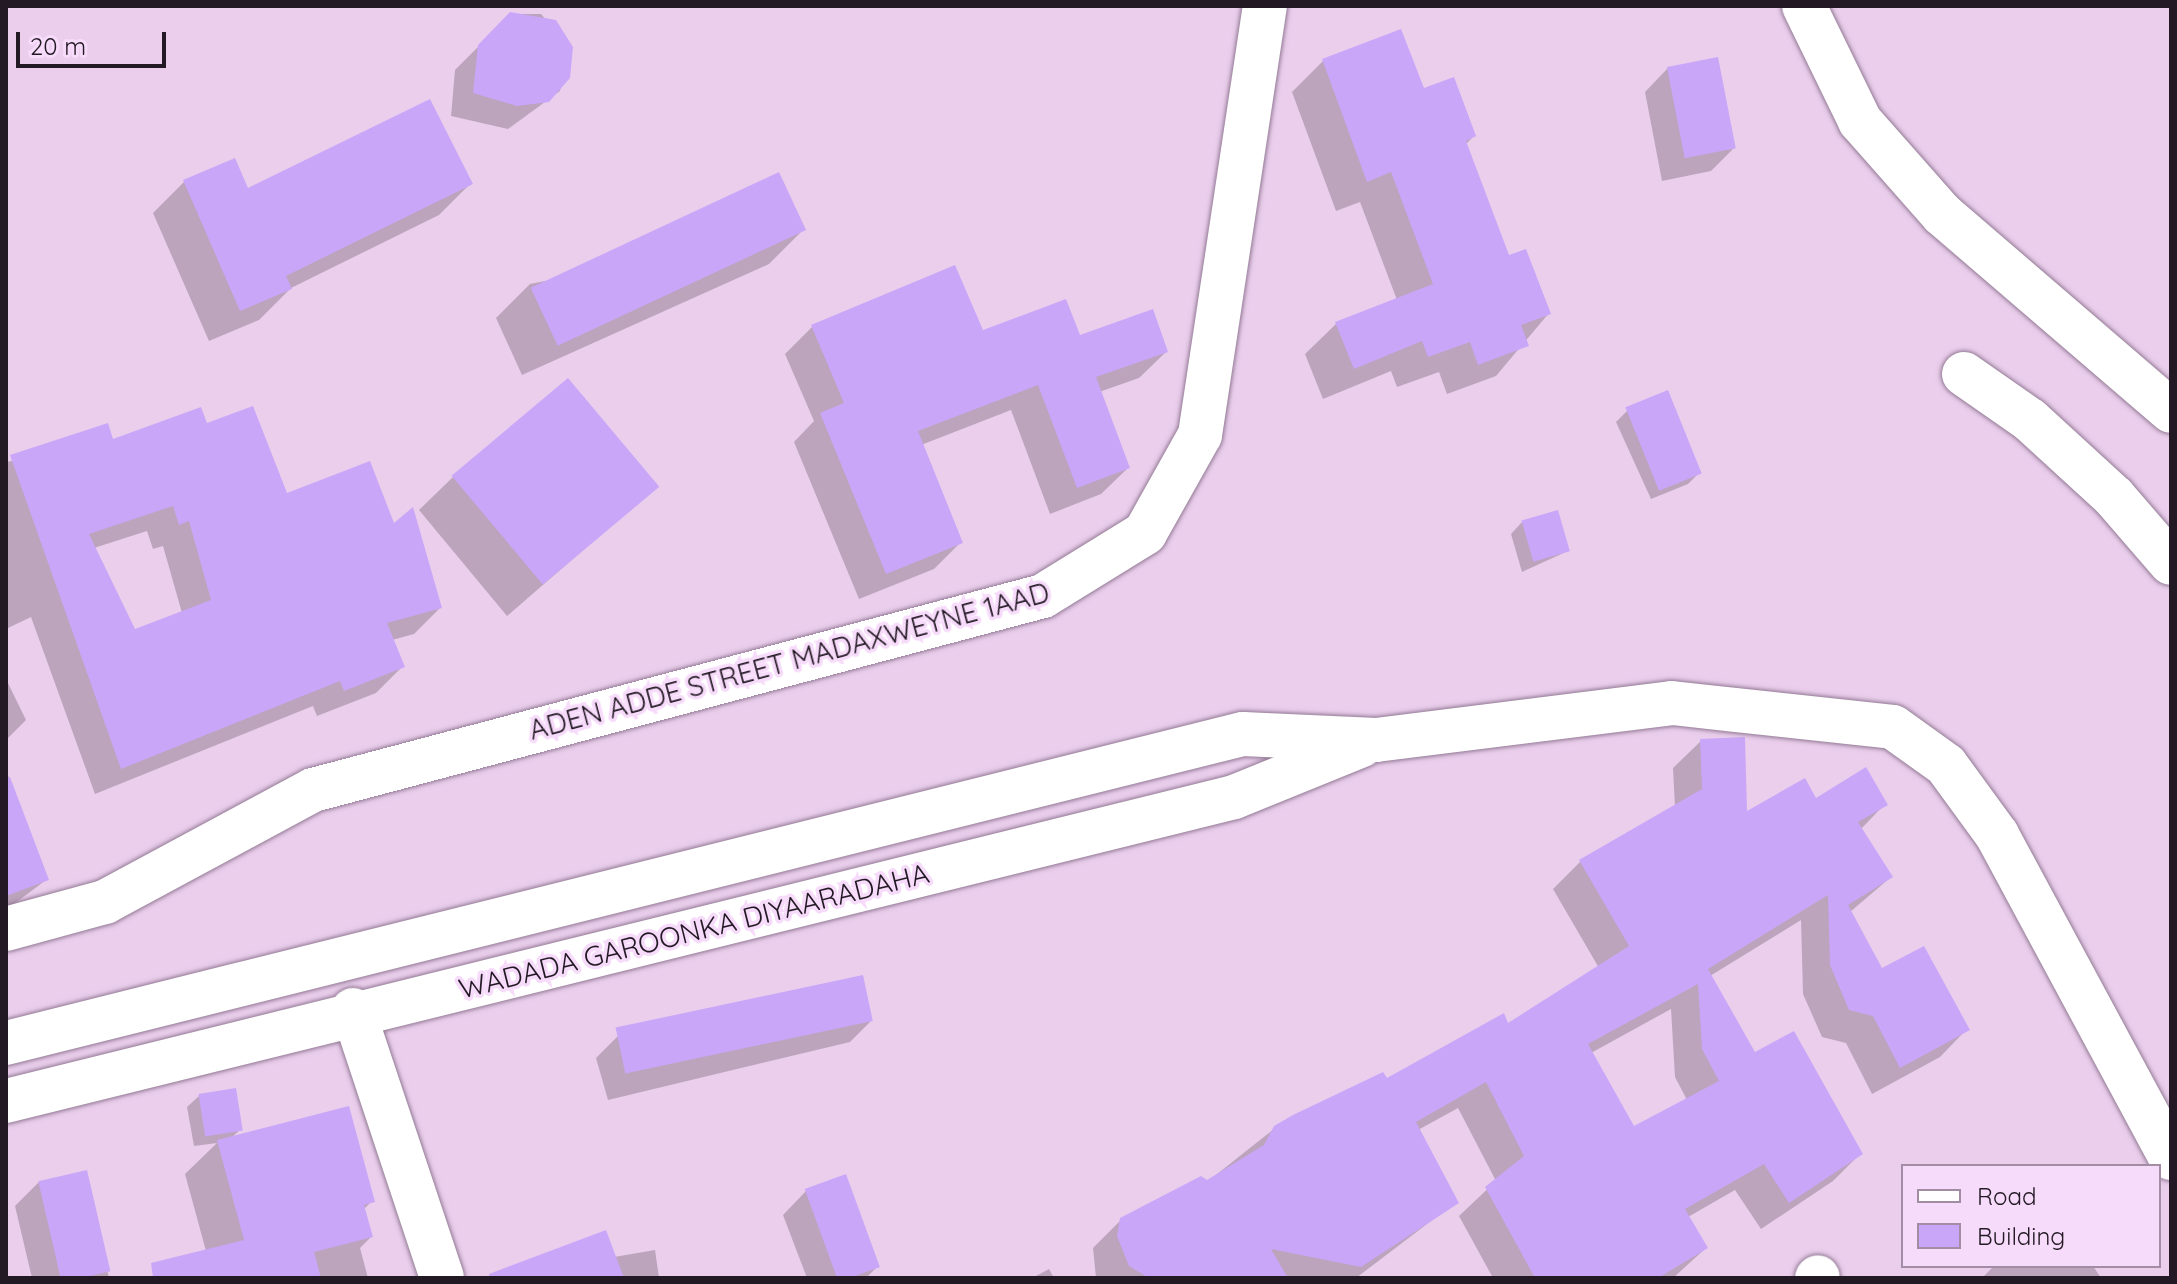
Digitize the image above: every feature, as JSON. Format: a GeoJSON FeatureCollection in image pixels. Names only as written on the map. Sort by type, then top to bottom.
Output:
{"type":"FeatureCollection","features":[{"type":"Feature","properties":{"kind":"main road","name":"ADEN ADDE STREET MADAXWEYNE 1AAD"},"geometry":{"type":"LineString","coordinates":[[6,929],[105,902],[313,790],[1043,596],[1145,533],[1200,435],[1265,6]]}},
{"type":"Feature","properties":{"kind":"main road"},"geometry":{"type":"LineString","coordinates":[[1804,6],[1860,121],[1942,214],[2171,411]]}},
{"type":"Feature","properties":{"kind":"main road"},"geometry":{"type":"LineString","coordinates":[[1964,374],[2030,420],[2114,497],[2171,563]]}},
{"type":"Feature","properties":{"kind":"main road","name":"WADADA GAROONKA DIYAARADAHA"},"geometry":{"type":"LineString","coordinates":[[6,1043],[1182,746],[1243,734],[1376,740],[1672,703],[1893,727],[1946,765],[1997,835],[2171,1158]]}},
{"type":"Feature","properties":{"kind":"main road","name":"WADADA GAROONKA DIYAARADAHA"},"geometry":{"type":"LineString","coordinates":[[6,1101],[353,1010],[452,992],[1234,797],[1376,740]]}},
{"type":"Feature","properties":{"kind":"main road"},"geometry":{"type":"LineString","coordinates":[[353,1010],[442,1278]]}},
{"type":"Feature","properties":{"kind":"building"},"geometry":{"type":"Polygon","coordinates":[[[510,12],[556,20],[573,47],[570,78],[549,102],[517,106],[473,93],[478,45],[510,12]]]}},
{"type":"Feature","properties":{"kind":"building"},"geometry":{"type":"Polygon","coordinates":[[[1401,29],[1424,88],[1454,77],[1476,136],[1466,141],[1509,255],[1526,249],[1551,314],[1521,325],[1529,346],[1478,365],[1470,342],[1428,357],[1422,341],[1354,369],[1335,322],[1433,284],[1391,172],[1367,182],[1322,59],[1401,29]]]}},
{"type":"Feature","properties":{"kind":"building"},"geometry":{"type":"Polygon","coordinates":[[[1718,57],[1736,148],[1685,158],[1667,67],[1718,57]]]}},
{"type":"Feature","properties":{"kind":"building"},"geometry":{"type":"Polygon","coordinates":[[[430,99],[473,184],[286,276],[292,289],[240,311],[183,180],[235,158],[248,188],[430,99]]]}},
{"type":"Feature","properties":{"kind":"building"},"geometry":{"type":"Polygon","coordinates":[[[779,172],[806,230],[558,346],[531,288],[779,172]]]}},
{"type":"Feature","properties":{"kind":"building"},"geometry":{"type":"Polygon","coordinates":[[[955,265],[983,330],[1066,299],[1080,335],[1153,309],[1168,352],[1096,377],[1130,468],[1077,488],[1038,385],[918,431],[963,543],[886,574],[820,413],[844,403],[811,325],[955,265]]]}},
{"type":"Feature","properties":{"kind":"building"},"geometry":{"type":"Polygon","coordinates":[[[568,378],[659,487],[543,584],[452,476],[568,378]]]}},
{"type":"Feature","properties":{"kind":"building"},"geometry":{"type":"Polygon","coordinates":[[[1668,390],[1702,473],[1659,491],[1625,407],[1668,390]]]}},
{"type":"Feature","properties":{"kind":"building"},"geometry":{"type":"Polygon","coordinates":[[[253,406],[287,493],[370,461],[394,523],[413,507],[442,608],[387,623],[405,667],[344,691],[340,681],[121,769],[10,455],[108,423],[113,439],[201,407],[207,423],[253,406]],[[173,506],[89,534],[135,629],[211,600],[189,521],[179,525],[173,506]]]}},
{"type":"Feature","properties":{"kind":"building"},"geometry":{"type":"Polygon","coordinates":[[[1558,510],[1570,551],[1533,562],[1521,520],[1558,510]]]}},
{"type":"Feature","properties":{"kind":"building"},"geometry":{"type":"Polygon","coordinates":[[[1745,737],[1747,811],[1805,778],[1816,798],[1866,767],[1888,805],[1858,822],[1893,877],[1848,905],[1882,968],[1924,946],[1970,1030],[1900,1068],[1873,1016],[1849,1010],[1830,965],[1828,895],[1708,969],[1755,1052],[1794,1031],[1863,1154],[1789,1203],[1764,1164],[1685,1209],[1708,1248],[1658,1278],[1535,1278],[1485,1187],[1524,1156],[1486,1082],[1416,1122],[1459,1203],[1361,1267],[1271,1249],[1288,1278],[1149,1278],[1129,1266],[1117,1236],[1120,1218],[1201,1176],[1207,1180],[1264,1145],[1274,1126],[1293,1115],[1383,1072],[1387,1078],[1504,1013],[1508,1023],[1629,946],[1579,860],[1702,789],[1700,739],[1745,737]],[[1698,984],[1588,1044],[1634,1126],[1719,1081],[1702,1049],[1698,984]]]}},
{"type":"Feature","properties":{"kind":"building"},"geometry":{"type":"Polygon","coordinates":[[[10,777],[49,880],[6,896],[6,778],[10,777]]]}},
{"type":"Feature","properties":{"kind":"building"},"geometry":{"type":"Polygon","coordinates":[[[863,975],[873,1021],[625,1074],[616,1028],[863,975]]]}},
{"type":"Feature","properties":{"kind":"building"},"geometry":{"type":"Polygon","coordinates":[[[236,1088],[243,1130],[205,1136],[198,1094],[236,1088]]]}},
{"type":"Feature","properties":{"kind":"building"},"geometry":{"type":"Polygon","coordinates":[[[349,1106],[375,1202],[364,1205],[373,1237],[314,1252],[321,1278],[153,1278],[151,1263],[244,1240],[217,1140],[349,1106]]]}},
{"type":"Feature","properties":{"kind":"building"},"geometry":{"type":"Polygon","coordinates":[[[87,1170],[110,1271],[82,1278],[61,1278],[38,1181],[87,1170]]]}},
{"type":"Feature","properties":{"kind":"building"},"geometry":{"type":"Polygon","coordinates":[[[846,1174],[880,1267],[850,1278],[837,1278],[805,1189],[846,1174]]]}},
{"type":"Feature","properties":{"kind":"building"},"geometry":{"type":"Polygon","coordinates":[[[606,1230],[624,1278],[490,1278],[489,1274],[606,1230]]]}}]}
